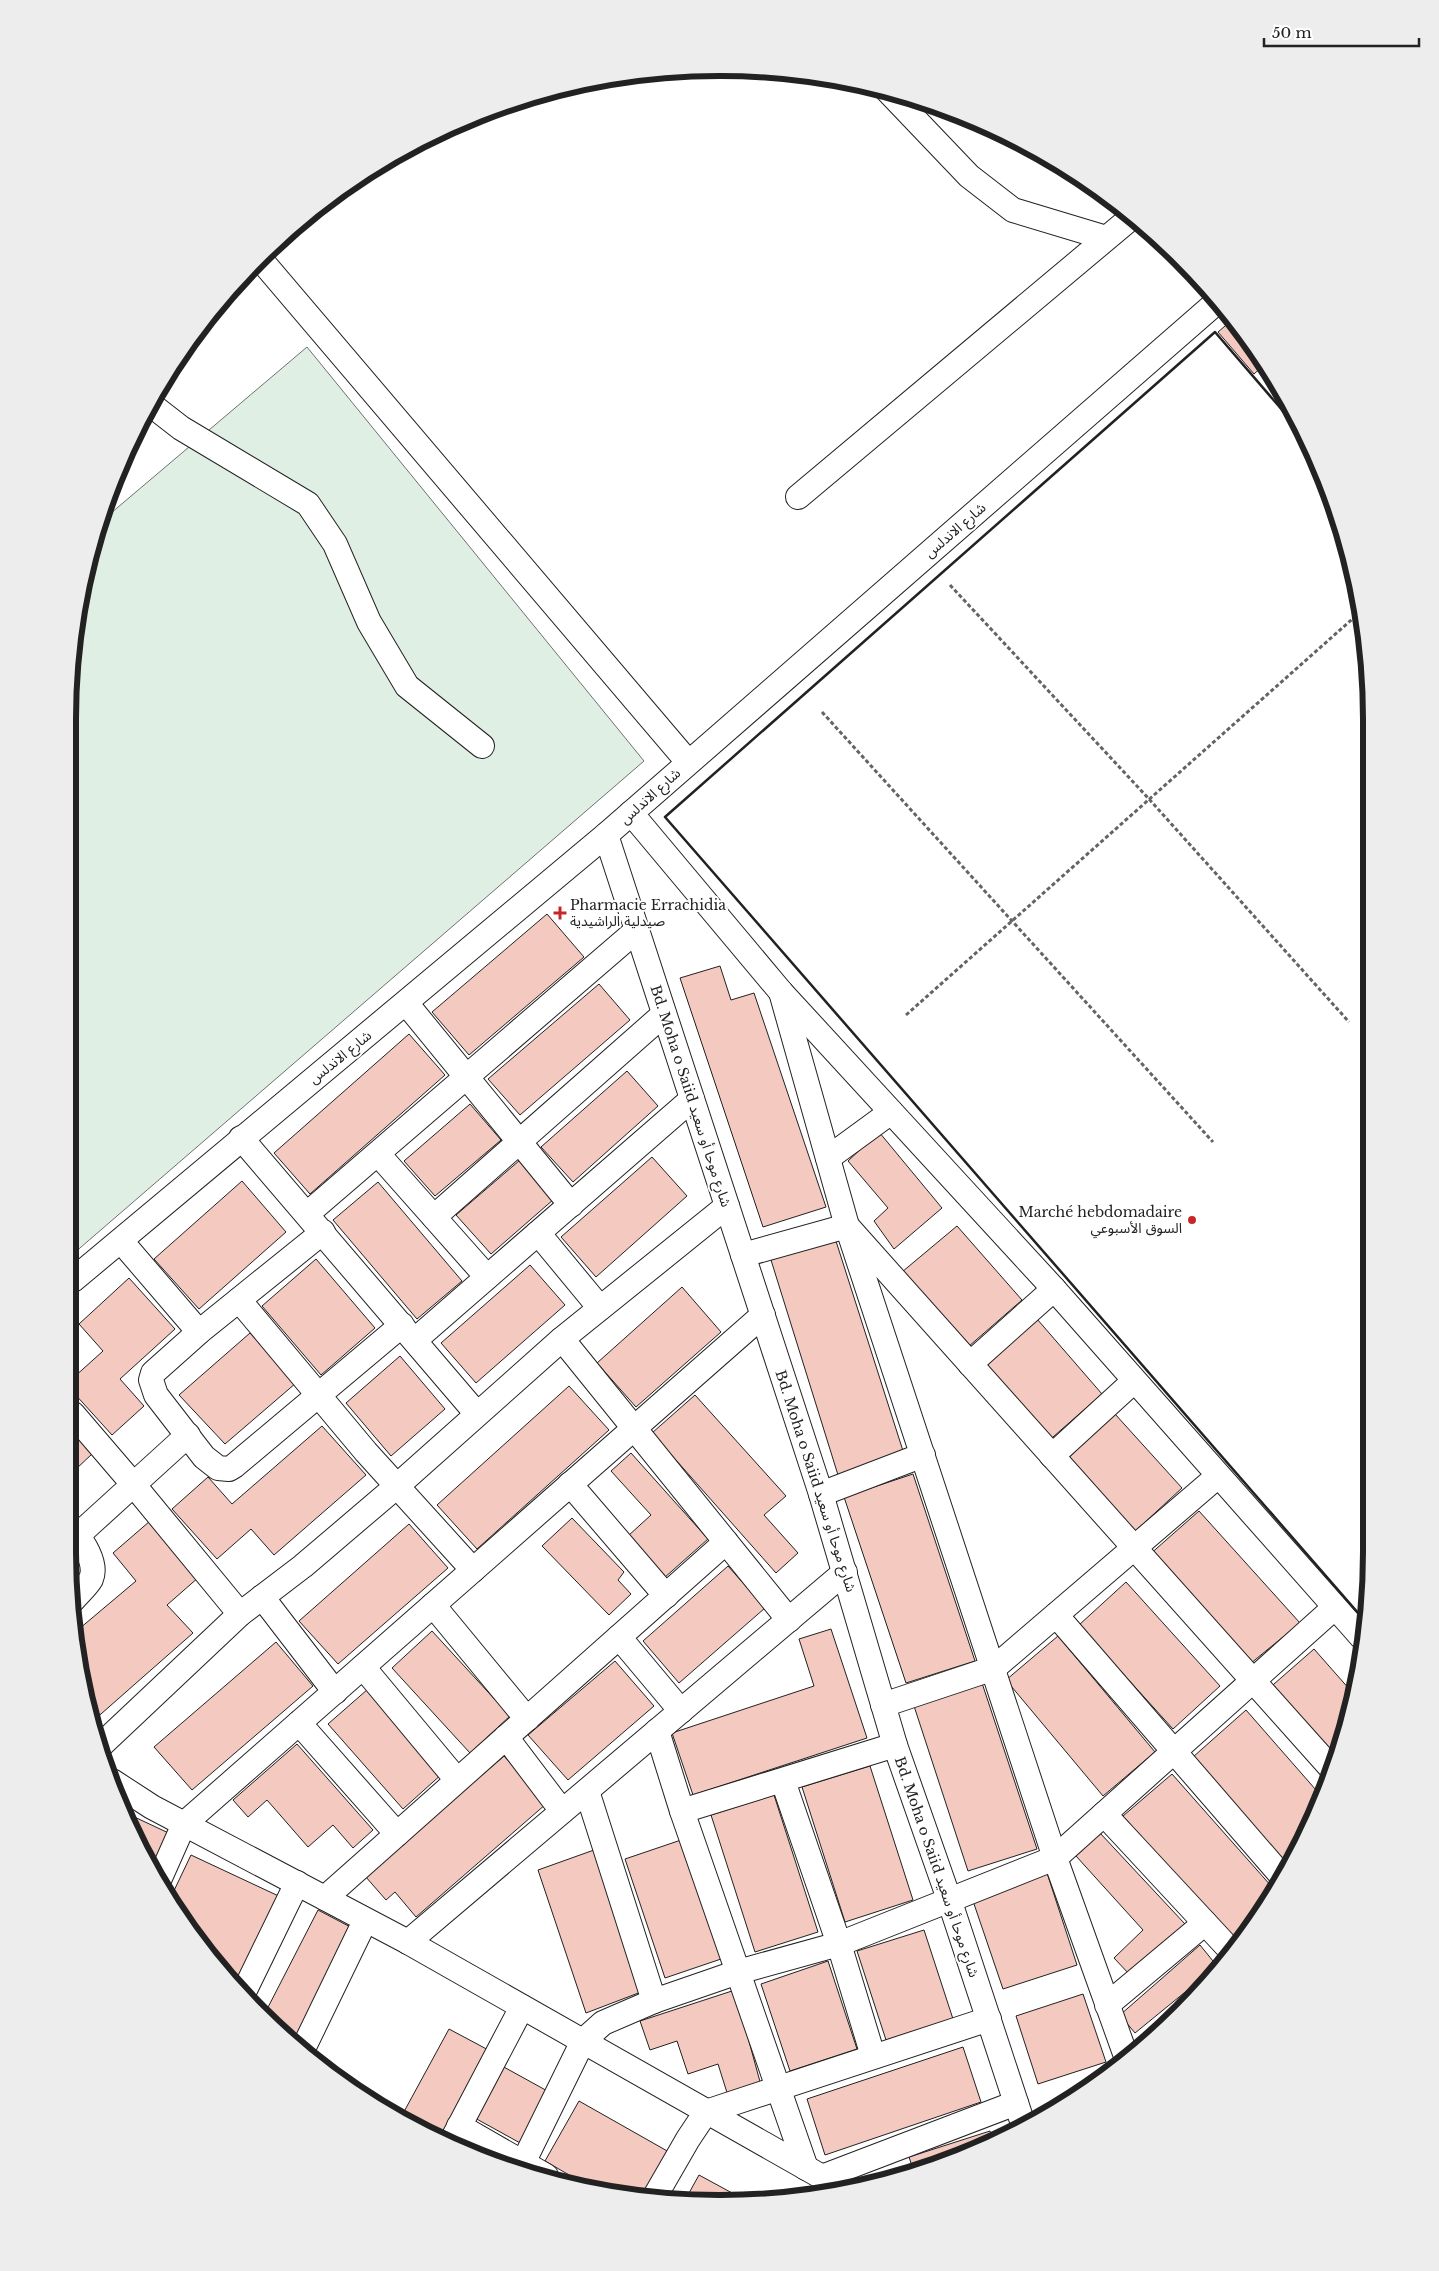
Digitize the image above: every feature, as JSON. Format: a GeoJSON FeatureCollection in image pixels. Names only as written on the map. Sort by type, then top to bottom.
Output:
{"type":"FeatureCollection","features":[{"type":"Feature","properties":{"kind":"street"},"geometry":{"type":"LineString","coordinates":[[898,102],[969,176],[1013,210],[1106,238]]}},
{"type":"Feature","properties":{"kind":"street"},"geometry":{"type":"LineString","coordinates":[[798,497],[1126,221]]}},
{"type":"Feature","properties":{"kind":"street"},"geometry":{"type":"LineString","coordinates":[[265,265],[688,762]]}},
{"type":"Feature","properties":{"kind":"street","name":"شارع الاندلس"},"geometry":{"type":"LineString","coordinates":[[76,1278],[241,1138],[606,836],[688,762],[1212,306]]}},
{"type":"Feature","properties":{"kind":"street"},"geometry":{"type":"LineString","coordinates":[[156,409],[181,428],[308,504],[335,544],[369,622],[407,686],[482,746]]}},
{"type":"Feature","properties":{"kind":"street"},"geometry":{"type":"LineString","coordinates":[[632,813],[780,992],[1054,1289],[1357,1633]]}},
{"type":"Feature","properties":{"kind":"street","name":"Bd. Moha o Saiid شارع موحا أو سعيد"},"geometry":{"type":"LineString","coordinates":[[606,836],[822,1494],[895,1745],[950,1899],[1021,2119]]}},
{"type":"Feature","properties":{"kind":"street"},"geometry":{"type":"LineString","coordinates":[[307,1214],[637,930]]}},
{"type":"Feature","properties":{"kind":"street"},"geometry":{"type":"LineString","coordinates":[[780,992],[847,1226],[1055,1858],[1106,2005],[1124,2051]]}},
{"type":"Feature","properties":{"kind":"street"},"geometry":{"type":"LineString","coordinates":[[406,1003],[571,1205]]}},
{"type":"Feature","properties":{"kind":"street"},"geometry":{"type":"LineString","coordinates":[[434,1217],[664,1014]]}},
{"type":"Feature","properties":{"kind":"street"},"geometry":{"type":"LineString","coordinates":[[323,1232],[199,1332],[159,1368],[151,1380],[156,1394],[188,1436],[213,1465],[218,1468],[229,1469],[318,1394],[487,1277],[692,1099]]}},
{"type":"Feature","properties":{"kind":"street"},"geometry":{"type":"LineString","coordinates":[[828,1158],[891,1112]]}},
{"type":"Feature","properties":{"kind":"street"},"geometry":{"type":"LineString","coordinates":[[241,1138],[409,1332],[477,1414]]}},
{"type":"Feature","properties":{"kind":"street"},"geometry":{"type":"LineString","coordinates":[[378,1154],[487,1277]]}},
{"type":"Feature","properties":{"kind":"street"},"geometry":{"type":"LineString","coordinates":[[105,1741],[240,1614],[397,1486],[562,1339],[727,1206]]}},
{"type":"Feature","properties":{"kind":"street"},"geometry":{"type":"LineString","coordinates":[[743,1255],[847,1226]]}},
{"type":"Feature","properties":{"kind":"street"},"geometry":{"type":"LineString","coordinates":[[847,1226],[1327,1764]]}},
{"type":"Feature","properties":{"kind":"street"},"geometry":{"type":"LineString","coordinates":[[538,1233],[600,1308]]}},
{"type":"Feature","properties":{"kind":"street"},"geometry":{"type":"LineString","coordinates":[[121,1241],[199,1332]]}},
{"type":"Feature","properties":{"kind":"street"},"geometry":{"type":"LineString","coordinates":[[970,1364],[1054,1289]]}},
{"type":"Feature","properties":{"kind":"street"},"geometry":{"type":"LineString","coordinates":[[239,1300],[345,1428],[474,1570]]}},
{"type":"Feature","properties":{"kind":"street"},"geometry":{"type":"LineString","coordinates":[[162,1873],[184,1824],[763,1315]]}},
{"type":"Feature","properties":{"kind":"street"},"geometry":{"type":"LineString","coordinates":[[562,1339],[789,1620]]}},
{"type":"Feature","properties":{"kind":"street"},"geometry":{"type":"LineString","coordinates":[[1052,1456],[1134,1381]]}},
{"type":"Feature","properties":{"kind":"street"},"geometry":{"type":"LineString","coordinates":[[76,1417],[134,1484],[240,1614]]}},
{"type":"Feature","properties":{"kind":"street"},"geometry":{"type":"LineString","coordinates":[[78,1594],[93,1572],[90,1558],[76,1532],[188,1436]]}},
{"type":"Feature","properties":{"kind":"street"},"geometry":{"type":"LineString","coordinates":[[822,1494],[923,1455]]}},
{"type":"Feature","properties":{"kind":"street"},"geometry":{"type":"LineString","coordinates":[[883,1705],[994,1668],[1218,1476]]}},
{"type":"Feature","properties":{"kind":"street"},"geometry":{"type":"LineString","coordinates":[[570,1484],[666,1596]]}},
{"type":"Feature","properties":{"kind":"street"},"geometry":{"type":"LineString","coordinates":[[325,1898],[726,1542]]}},
{"type":"Feature","properties":{"kind":"street"},"geometry":{"type":"LineString","coordinates":[[408,1942],[846,1572]]}},
{"type":"Feature","properties":{"kind":"street"},"geometry":{"type":"LineString","coordinates":[[262,1597],[335,1692]]}},
{"type":"Feature","properties":{"kind":"street"},"geometry":{"type":"LineString","coordinates":[[433,1605],[527,1719]]}},
{"type":"Feature","properties":{"kind":"street"},"geometry":{"type":"LineString","coordinates":[[522,2164],[583,2041],[603,2023],[654,2001],[738,1972],[839,1944],[1055,1858],[1334,1608]]}},
{"type":"Feature","properties":{"kind":"street"},"geometry":{"type":"LineString","coordinates":[[1056,1615],[1278,1871]]}},
{"type":"Feature","properties":{"kind":"street"},"geometry":{"type":"LineString","coordinates":[[619,1637],[681,1712]]}},
{"type":"Feature","properties":{"kind":"street"},"geometry":{"type":"LineString","coordinates":[[363,1667],[457,1780]]}},
{"type":"Feature","properties":{"kind":"street"},"geometry":{"type":"LineString","coordinates":[[300,1723],[397,1834]]}},
{"type":"Feature","properties":{"kind":"street"},"geometry":{"type":"LineString","coordinates":[[657,1731],[682,1811],[778,2088],[814,2173]]}},
{"type":"Feature","properties":{"kind":"street"},"geometry":{"type":"LineString","coordinates":[[506,1737],[562,1812]]}},
{"type":"Feature","properties":{"kind":"street"},"geometry":{"type":"LineString","coordinates":[[682,1811],[895,1745]]}},
{"type":"Feature","properties":{"kind":"street"},"geometry":{"type":"LineString","coordinates":[[783,1781],[839,1944],[873,2056]]}},
{"type":"Feature","properties":{"kind":"street"},"geometry":{"type":"LineString","coordinates":[[121,1788],[152,1807],[408,1942],[834,2184]]}},
{"type":"Feature","properties":{"kind":"street"},"geometry":{"type":"LineString","coordinates":[[587,1791],[654,2001]]}},
{"type":"Feature","properties":{"kind":"street"},"geometry":{"type":"LineString","coordinates":[[1104,1814],[1227,1947]]}},
{"type":"Feature","properties":{"kind":"street"},"geometry":{"type":"LineString","coordinates":[[246,1987],[297,1882]]}},
{"type":"Feature","properties":{"kind":"street"},"geometry":{"type":"LineString","coordinates":[[306,2044],[365,1921]]}},
{"type":"Feature","properties":{"kind":"street"},"geometry":{"type":"LineString","coordinates":[[1106,2005],[1205,1923]]}},
{"type":"Feature","properties":{"kind":"street"},"geometry":{"type":"LineString","coordinates":[[503,2157],[455,2134],[522,2007]]}},
{"type":"Feature","properties":{"kind":"street"},"geometry":{"type":"LineString","coordinates":[[658,2191],[706,2112],[989,2019]]}},
{"type":"Feature","properties":{"kind":"street"},"geometry":{"type":"LineString","coordinates":[[814,2173],[1016,2103]]}},
{"type":"Feature","properties":{"kind":"path"},"geometry":{"type":"LineString","coordinates":[[950,585],[1149,799],[1349,1022]]}},
{"type":"Feature","properties":{"kind":"path"},"geometry":{"type":"LineString","coordinates":[[906,1015],[1354,618]]}},
{"type":"Feature","properties":{"kind":"path"},"geometry":{"type":"LineString","coordinates":[[822,712],[1213,1142]]}},
{"type":"Feature","properties":{"kind":"green space"},"geometry":{"type":"Polygon","coordinates":[[[307,347],[644,761],[76,1251],[76,720],[82,636],[98,553],[110,514],[307,347]]]}},
{"type":"Feature","properties":{"kind":"building"},"geometry":{"type":"Polygon","coordinates":[[[1227,324],[1259,370],[1254,374],[1218,332],[1227,324]]]}},
{"type":"Feature","properties":{"kind":"building"},"geometry":{"type":"Polygon","coordinates":[[[547,914],[584,957],[469,1055],[432,1012],[547,914]]]}},
{"type":"Feature","properties":{"kind":"building"},"geometry":{"type":"Polygon","coordinates":[[[720,966],[731,1000],[754,993],[826,1207],[763,1227],[680,978],[720,966]]]}},
{"type":"Feature","properties":{"kind":"building"},"geometry":{"type":"Polygon","coordinates":[[[599,984],[630,1020],[520,1115],[488,1079],[599,984]]]}},
{"type":"Feature","properties":{"kind":"building"},"geometry":{"type":"Polygon","coordinates":[[[409,1034],[445,1075],[310,1194],[274,1153],[409,1034]]]}},
{"type":"Feature","properties":{"kind":"building"},"geometry":{"type":"Polygon","coordinates":[[[627,1071],[658,1106],[573,1182],[541,1147],[627,1071]]]}},
{"type":"Feature","properties":{"kind":"building"},"geometry":{"type":"Polygon","coordinates":[[[470,1104],[501,1140],[435,1196],[404,1161],[470,1104]]]}},
{"type":"Feature","properties":{"kind":"building"},"geometry":{"type":"Polygon","coordinates":[[[879,1132],[942,1208],[894,1249],[874,1221],[888,1208],[848,1161],[879,1132]]]}},
{"type":"Feature","properties":{"kind":"building"},"geometry":{"type":"Polygon","coordinates":[[[652,1157],[687,1196],[596,1277],[561,1237],[652,1157]]]}},
{"type":"Feature","properties":{"kind":"building"},"geometry":{"type":"Polygon","coordinates":[[[520,1160],[554,1199],[491,1254],[456,1215],[520,1160]]]}},
{"type":"Feature","properties":{"kind":"building"},"geometry":{"type":"Polygon","coordinates":[[[242,1181],[286,1232],[199,1309],[154,1259],[242,1181]]]}},
{"type":"Feature","properties":{"kind":"building"},"geometry":{"type":"Polygon","coordinates":[[[378,1182],[462,1281],[417,1319],[333,1220],[378,1182]]]}},
{"type":"Feature","properties":{"kind":"building"},"geometry":{"type":"Polygon","coordinates":[[[957,1226],[1022,1300],[968,1347],[902,1272],[957,1226]]]}},
{"type":"Feature","properties":{"kind":"building"},"geometry":{"type":"Polygon","coordinates":[[[835,1238],[904,1454],[838,1475],[771,1260],[835,1238]]]}},
{"type":"Feature","properties":{"kind":"building"},"geometry":{"type":"Polygon","coordinates":[[[316,1259],[375,1328],[321,1375],[262,1306],[316,1259]]]}},
{"type":"Feature","properties":{"kind":"building"},"geometry":{"type":"Polygon","coordinates":[[[530,1265],[565,1305],[476,1383],[441,1343],[530,1265]]]}},
{"type":"Feature","properties":{"kind":"building"},"geometry":{"type":"Polygon","coordinates":[[[129,1278],[175,1329],[120,1379],[144,1406],[112,1435],[76,1395],[76,1375],[103,1351],[79,1324],[129,1278]]]}},
{"type":"Feature","properties":{"kind":"building"},"geometry":{"type":"Polygon","coordinates":[[[682,1287],[721,1332],[636,1407],[597,1363],[682,1287]]]}},
{"type":"Feature","properties":{"kind":"building"},"geometry":{"type":"Polygon","coordinates":[[[1037,1319],[1102,1394],[1045,1444],[980,1368],[1037,1319]]]}},
{"type":"Feature","properties":{"kind":"building"},"geometry":{"type":"Polygon","coordinates":[[[250,1333],[296,1383],[225,1444],[179,1395],[250,1333]]]}},
{"type":"Feature","properties":{"kind":"building"},"geometry":{"type":"Polygon","coordinates":[[[400,1356],[445,1409],[391,1456],[346,1403],[400,1356]]]}},
{"type":"Feature","properties":{"kind":"building"},"geometry":{"type":"Polygon","coordinates":[[[569,1386],[609,1430],[477,1549],[437,1505],[569,1386]]]}},
{"type":"Feature","properties":{"kind":"building"},"geometry":{"type":"Polygon","coordinates":[[[695,1395],[786,1496],[764,1515],[798,1553],[776,1573],[652,1433],[695,1395]]]}},
{"type":"Feature","properties":{"kind":"building"},"geometry":{"type":"Polygon","coordinates":[[[1115,1414],[1182,1488],[1130,1536],[1064,1462],[1115,1414]]]}},
{"type":"Feature","properties":{"kind":"building"},"geometry":{"type":"Polygon","coordinates":[[[322,1426],[366,1475],[274,1555],[251,1529],[217,1559],[172,1509],[208,1477],[232,1504],[322,1426]]]}},
{"type":"Feature","properties":{"kind":"building"},"geometry":{"type":"Polygon","coordinates":[[[76,1436],[92,1454],[76,1469],[76,1436]]]}},
{"type":"Feature","properties":{"kind":"building"},"geometry":{"type":"Polygon","coordinates":[[[631,1453],[708,1539],[664,1578],[628,1536],[651,1515],[611,1471],[631,1453]]]}},
{"type":"Feature","properties":{"kind":"building"},"geometry":{"type":"Polygon","coordinates":[[[913,1474],[975,1661],[906,1683],[844,1497],[913,1474]]]}},
{"type":"Feature","properties":{"kind":"building"},"geometry":{"type":"Polygon","coordinates":[[[1199,1511],[1300,1623],[1245,1668],[1148,1556],[1199,1511]]]}},
{"type":"Feature","properties":{"kind":"building"},"geometry":{"type":"Polygon","coordinates":[[[572,1518],[624,1572],[618,1580],[631,1594],[609,1615],[542,1546],[572,1518]]]}},
{"type":"Feature","properties":{"kind":"building"},"geometry":{"type":"Polygon","coordinates":[[[150,1521],[199,1577],[167,1605],[193,1633],[98,1717],[81,1627],[136,1581],[113,1553],[150,1521]]]}},
{"type":"Feature","properties":{"kind":"building"},"geometry":{"type":"Polygon","coordinates":[[[409,1524],[448,1568],[338,1664],[299,1621],[409,1524]]]}},
{"type":"Feature","properties":{"kind":"building"},"geometry":{"type":"Polygon","coordinates":[[[76,1556],[81,1562],[77,1565],[76,1556]]]}},
{"type":"Feature","properties":{"kind":"building"},"geometry":{"type":"Polygon","coordinates":[[[728,1566],[765,1608],[679,1683],[643,1641],[728,1566]]]}},
{"type":"Feature","properties":{"kind":"building"},"geometry":{"type":"Polygon","coordinates":[[[1126,1582],[1220,1686],[1173,1729],[1079,1625],[1126,1582]]]}},
{"type":"Feature","properties":{"kind":"building"},"geometry":{"type":"Polygon","coordinates":[[[831,1629],[867,1738],[693,1795],[672,1733],[814,1686],[799,1639],[831,1629]]]}},
{"type":"Feature","properties":{"kind":"building"},"geometry":{"type":"Polygon","coordinates":[[[432,1631],[510,1716],[470,1753],[392,1668],[432,1631]]]}},
{"type":"Feature","properties":{"kind":"building"},"geometry":{"type":"Polygon","coordinates":[[[1058,1636],[1155,1752],[1103,1796],[1006,1680],[1058,1636]]]}},
{"type":"Feature","properties":{"kind":"building"},"geometry":{"type":"Polygon","coordinates":[[[276,1642],[313,1686],[192,1790],[154,1747],[276,1642]]]}},
{"type":"Feature","properties":{"kind":"building"},"geometry":{"type":"Polygon","coordinates":[[[1314,1649],[1348,1687],[1328,1761],[1266,1691],[1314,1649]]]}},
{"type":"Feature","properties":{"kind":"building"},"geometry":{"type":"Polygon","coordinates":[[[615,1661],[654,1706],[568,1780],[528,1735],[615,1661]]]}},
{"type":"Feature","properties":{"kind":"building"},"geometry":{"type":"Polygon","coordinates":[[[982,1683],[1037,1849],[968,1871],[914,1706],[982,1683]]]}},
{"type":"Feature","properties":{"kind":"building"},"geometry":{"type":"Polygon","coordinates":[[[368,1689],[443,1773],[403,1809],[328,1724],[368,1689]]]}},
{"type":"Feature","properties":{"kind":"building"},"geometry":{"type":"Polygon","coordinates":[[[1246,1710],[1317,1791],[1284,1860],[1193,1757],[1246,1710]]]}},
{"type":"Feature","properties":{"kind":"building"},"geometry":{"type":"Polygon","coordinates":[[[297,1744],[373,1830],[353,1848],[333,1825],[308,1847],[267,1800],[248,1817],[233,1800],[297,1744]]]}},
{"type":"Feature","properties":{"kind":"building"},"geometry":{"type":"Polygon","coordinates":[[[504,1756],[546,1804],[416,1917],[395,1892],[386,1900],[365,1876],[504,1756]]]}},
{"type":"Feature","properties":{"kind":"building"},"geometry":{"type":"Polygon","coordinates":[[[870,1766],[913,1900],[845,1922],[802,1787],[870,1766]]]}},
{"type":"Feature","properties":{"kind":"building"},"geometry":{"type":"Polygon","coordinates":[[[1172,1774],[1270,1884],[1233,1938],[1123,1816],[1172,1774]]]}},
{"type":"Feature","properties":{"kind":"building"},"geometry":{"type":"Polygon","coordinates":[[[774,1795],[818,1932],[755,1952],[711,1815],[774,1795]]]}},
{"type":"Feature","properties":{"kind":"building"},"geometry":{"type":"Polygon","coordinates":[[[134,1817],[175,1836],[160,1869],[134,1817]]]}},
{"type":"Feature","properties":{"kind":"building"},"geometry":{"type":"Polygon","coordinates":[[[1100,1833],[1185,1924],[1130,1975],[1114,1958],[1143,1930],[1076,1856],[1100,1833]]]}},
{"type":"Feature","properties":{"kind":"building"},"geometry":{"type":"Polygon","coordinates":[[[684,1839],[724,1958],[665,1978],[625,1859],[684,1839]]]}},
{"type":"Feature","properties":{"kind":"building"},"geometry":{"type":"Polygon","coordinates":[[[594,1850],[641,1992],[586,2013],[538,1870],[594,1850]]]}},
{"type":"Feature","properties":{"kind":"building"},"geometry":{"type":"Polygon","coordinates":[[[191,1855],[285,1899],[244,1984],[209,1943],[174,1891],[191,1855]]]}},
{"type":"Feature","properties":{"kind":"building"},"geometry":{"type":"Polygon","coordinates":[[[1047,1873],[1077,1965],[1003,1989],[973,1901],[1047,1873]]]}},
{"type":"Feature","properties":{"kind":"building"},"geometry":{"type":"Polygon","coordinates":[[[318,1910],[358,1931],[301,2040],[267,2008],[318,1910]]]}},
{"type":"Feature","properties":{"kind":"building"},"geometry":{"type":"Polygon","coordinates":[[[924,1930],[953,2019],[886,2040],[857,1951],[924,1930]]]}},
{"type":"Feature","properties":{"kind":"building"},"geometry":{"type":"Polygon","coordinates":[[[1200,1945],[1214,1962],[1196,1983],[1135,2033],[1120,2015],[1200,1945]]]}},
{"type":"Feature","properties":{"kind":"building"},"geometry":{"type":"Polygon","coordinates":[[[828,1961],[857,2049],[790,2071],[761,1984],[828,1961]]]}},
{"type":"Feature","properties":{"kind":"building"},"geometry":{"type":"Polygon","coordinates":[[[735,1990],[762,2089],[729,2099],[718,2064],[688,2074],[677,2041],[650,2050],[640,2021],[735,1990]]]}},
{"type":"Feature","properties":{"kind":"building"},"geometry":{"type":"Polygon","coordinates":[[[1083,1994],[1106,2062],[1038,2084],[1016,2016],[1083,1994]]]}},
{"type":"Feature","properties":{"kind":"building"},"geometry":{"type":"Polygon","coordinates":[[[449,2029],[494,2053],[451,2136],[404,2112],[449,2029]]]}},
{"type":"Feature","properties":{"kind":"building"},"geometry":{"type":"Polygon","coordinates":[[[963,2047],[981,2102],[825,2155],[807,2099],[963,2047]]]}},
{"type":"Feature","properties":{"kind":"building"},"geometry":{"type":"Polygon","coordinates":[[[502,2066],[551,2093],[522,2144],[473,2117],[502,2066]]]}},
{"type":"Feature","properties":{"kind":"building"},"geometry":{"type":"Polygon","coordinates":[[[579,2101],[669,2152],[648,2190],[574,2178],[545,2161],[579,2101]]]}},
{"type":"Feature","properties":{"kind":"building"},"geometry":{"type":"Polygon","coordinates":[[[990,2131],[991,2134],[966,2146],[912,2165],[909,2157],[990,2131]]]}},
{"type":"Feature","properties":{"kind":"building"},"geometry":{"type":"Polygon","coordinates":[[[699,2175],[735,2194],[720,2195],[689,2194],[699,2175]]]}},
{"type":"Feature","properties":{"kind":"wall"},"geometry":{"type":"LineString","coordinates":[[1285,413],[1215,332],[665,817],[1359,1614]]}},
{"type":"Feature","properties":{"kind":"place","name":"Pharmacie Errachidia صيدلية الراشيدية"},"geometry":{"type":"Point","coordinates":[560,913]}},
{"type":"Feature","properties":{"kind":"place","name":"Marché hebdomadaire السوق الأسبوعي"},"geometry":{"type":"Point","coordinates":[1192,1220]}}]}
